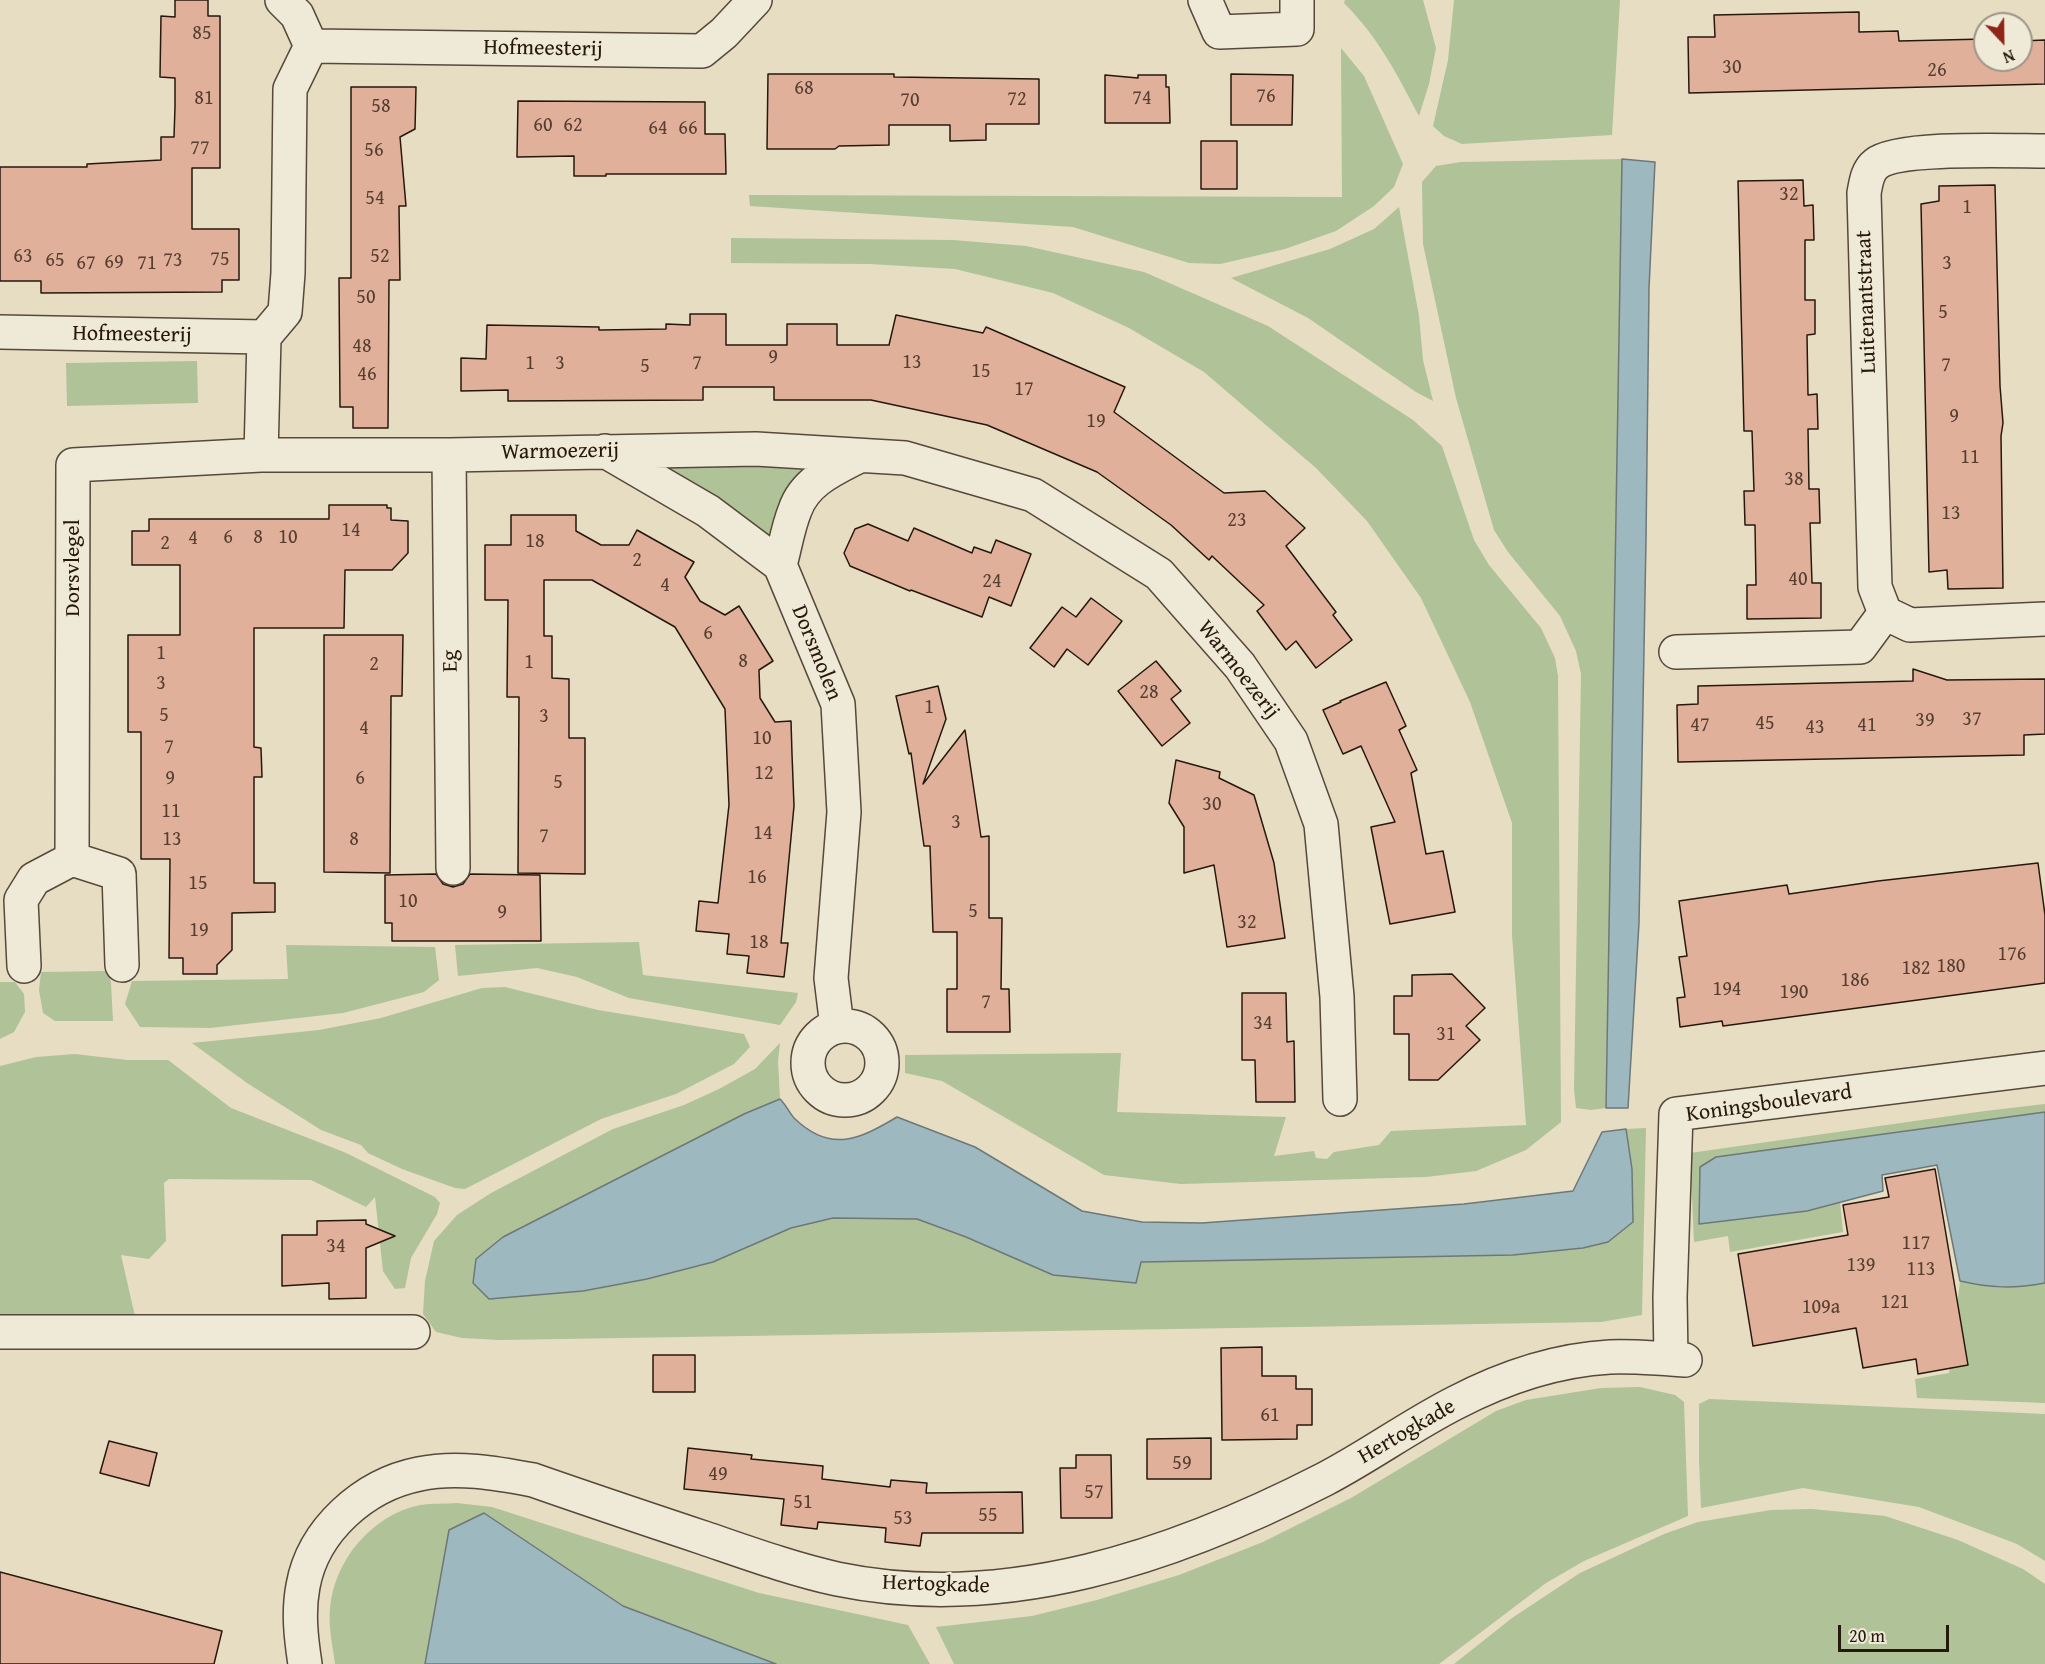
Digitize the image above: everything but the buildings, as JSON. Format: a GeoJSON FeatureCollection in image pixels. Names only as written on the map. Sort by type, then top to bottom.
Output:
{"type":"FeatureCollection","features":[{"type":"Feature","properties":{"kind":"street"},"geometry":{"type":"LineString","coordinates":[[261,455],[264,338],[285,312],[288,273],[290,89],[311,46],[297,15],[282,0]]}},
{"type":"Feature","properties":{"kind":"street","name":"Hofmeesterij"},"geometry":{"type":"LineString","coordinates":[[311,46],[702,51],[724,33],[755,0]]}},
{"type":"Feature","properties":{"kind":"street"},"geometry":{"type":"LineString","coordinates":[[1205,0],[1219,32],[1297,29],[1297,0]]}},
{"type":"Feature","properties":{"kind":"street","name":"Luitenantstraat"},"geometry":{"type":"LineString","coordinates":[[1885,613],[1875,587],[1864,193],[1867,176],[1876,164],[1895,155],[1927,152],[2045,151]]}},
{"type":"Feature","properties":{"kind":"street","name":"Hofmeesterij"},"geometry":{"type":"LineString","coordinates":[[0,332],[264,338]]}},
{"type":"Feature","properties":{"kind":"street","name":"Warmoezerij"},"geometry":{"type":"LineString","coordinates":[[261,455],[756,449],[905,458],[1033,495],[1159,573],[1240,666],[1291,741],[1321,824],[1337,997],[1340,1099]]}},
{"type":"Feature","properties":{"kind":"street"},"geometry":{"type":"LineString","coordinates":[[603,450],[708,511],[780,565]]}},
{"type":"Feature","properties":{"kind":"street","name":"Eg"},"geometry":{"type":"LineString","coordinates":[[449,454],[453,868]]}},
{"type":"Feature","properties":{"kind":"street","name":"Dorsvlegel"},"geometry":{"type":"LineString","coordinates":[[72,859],[73,465],[261,455]]}},
{"type":"Feature","properties":{"kind":"street","name":"Warmoezerij"},"geometry":{"type":"LineString","coordinates":[[780,565],[795,508],[811,485],[826,472],[859,456]]}},
{"type":"Feature","properties":{"kind":"street","name":"Dorsmolen"},"geometry":{"type":"LineString","coordinates":[[780,565],[838,704],[844,812],[831,978],[837,1027]]}},
{"type":"Feature","properties":{"kind":"street"},"geometry":{"type":"LineString","coordinates":[[1676,652],[1860,647],[1885,613],[1910,625],[2045,620]]}},
{"type":"Feature","properties":{"kind":"street"},"geometry":{"type":"LineString","coordinates":[[24,966],[21,900],[34,879],[72,859],[119,874],[122,965]]}},
{"type":"Feature","properties":{"kind":"street","name":"Koningsboulevard"},"geometry":{"type":"LineString","coordinates":[[1678,1359],[1670,1297],[1676,1114],[2045,1068]]}},
{"type":"Feature","properties":{"kind":"street"},"geometry":{"type":"LineString","coordinates":[[0,1332],[413,1332]]}},
{"type":"Feature","properties":{"kind":"street","name":"Hertogkade"},"geometry":{"type":"LineString","coordinates":[[304,1664],[300,1615],[303,1584],[312,1560],[327,1533],[347,1510],[367,1495],[394,1481],[419,1474],[471,1471],[533,1480],[783,1565],[839,1579],[915,1589],[992,1588],[1049,1581],[1087,1572],[1145,1555],[1223,1527],[1335,1474],[1454,1403],[1529,1372],[1610,1357],[1678,1359]]}},
{"type":"Feature","properties":{"kind":"green space"},"geometry":{"type":"Polygon","coordinates":[[[1345,0],[1423,0],[1436,48],[1429,84],[1419,116],[1386,56],[1367,29],[1344,3],[1345,0]]]}},
{"type":"Feature","properties":{"kind":"green space"},"geometry":{"type":"Polygon","coordinates":[[[1454,0],[1620,0],[1612,135],[1462,144],[1444,136],[1433,126],[1448,60],[1454,0]]]}},
{"type":"Feature","properties":{"kind":"green space"},"geometry":{"type":"Polygon","coordinates":[[[1341,48],[1364,76],[1403,164],[1394,187],[1374,206],[1336,231],[1285,249],[1220,264],[1189,263],[1073,227],[750,206],[749,195],[1342,197],[1341,48]]]}},
{"type":"Feature","properties":{"kind":"green space"},"geometry":{"type":"Polygon","coordinates":[[[1622,159],[1606,1108],[1591,1110],[1576,1108],[1574,1089],[1581,674],[1576,651],[1560,616],[1508,552],[1494,530],[1456,398],[1423,244],[1422,182],[1436,166],[1461,162],[1622,159]]]}},
{"type":"Feature","properties":{"kind":"green space"},"geometry":{"type":"Polygon","coordinates":[[[1399,207],[1419,316],[1423,360],[1433,401],[1416,392],[1308,318],[1231,278],[1330,249],[1374,229],[1399,207]]]}},
{"type":"Feature","properties":{"kind":"green space"},"geometry":{"type":"Polygon","coordinates":[[[731,238],[953,240],[1026,246],[1144,272],[1268,326],[1413,420],[1442,446],[1474,540],[1489,565],[1541,628],[1555,658],[1558,676],[1561,1122],[1526,1150],[1476,1171],[1426,1177],[1181,1184],[1104,1175],[942,1081],[905,1073],[905,1055],[1121,1053],[1117,1112],[1286,1117],[1274,1156],[1314,1151],[1316,1158],[1327,1159],[1334,1152],[1379,1145],[1391,1131],[1526,1125],[1512,935],[1512,823],[1470,702],[1421,598],[1367,521],[1316,468],[1204,372],[1129,328],[1053,293],[955,269],[869,264],[731,263],[731,238]]]}},
{"type":"Feature","properties":{"kind":"green space"},"geometry":{"type":"Polygon","coordinates":[[[197,361],[198,403],[67,406],[66,363],[197,361]]]}},
{"type":"Feature","properties":{"kind":"green space"},"geometry":{"type":"Polygon","coordinates":[[[809,462],[773,543],[664,466],[809,462]]]}},
{"type":"Feature","properties":{"kind":"green space"},"geometry":{"type":"Polygon","coordinates":[[[639,942],[643,975],[798,993],[796,1002],[780,1025],[629,998],[577,977],[537,968],[458,976],[455,945],[639,942]]]}},
{"type":"Feature","properties":{"kind":"green space"},"geometry":{"type":"Polygon","coordinates":[[[286,945],[435,947],[439,980],[424,992],[343,1013],[210,1028],[140,1027],[125,1004],[132,981],[288,979],[286,945]]]}},
{"type":"Feature","properties":{"kind":"green space"},"geometry":{"type":"Polygon","coordinates":[[[108,971],[113,1021],[55,1021],[43,1013],[39,990],[41,972],[108,971]]]}},
{"type":"Feature","properties":{"kind":"green space"},"geometry":{"type":"Polygon","coordinates":[[[0,982],[15,982],[24,994],[25,1012],[14,1032],[0,1039],[0,982]]]}},
{"type":"Feature","properties":{"kind":"green space"},"geometry":{"type":"Polygon","coordinates":[[[505,987],[598,1010],[744,1034],[750,1047],[734,1064],[676,1094],[601,1119],[465,1189],[455,1188],[402,1169],[368,1153],[361,1145],[321,1130],[247,1083],[192,1043],[319,1030],[381,1018],[482,988],[505,987]]]}},
{"type":"Feature","properties":{"kind":"green space"},"geometry":{"type":"Polygon","coordinates":[[[780,1043],[778,1061],[780,1099],[763,1106],[489,1299],[583,1291],[647,1279],[713,1262],[791,1228],[833,1218],[917,1219],[966,1237],[1136,1283],[1140,1262],[1513,1255],[1583,1248],[1633,1222],[1632,1169],[1626,1129],[1646,1128],[1642,1315],[1601,1322],[500,1340],[462,1338],[436,1332],[423,1314],[425,1281],[434,1241],[457,1215],[491,1193],[613,1129],[684,1105],[719,1089],[755,1069],[780,1043]]]}},
{"type":"Feature","properties":{"kind":"green space"},"geometry":{"type":"Polygon","coordinates":[[[75,1054],[127,1060],[168,1060],[231,1108],[344,1152],[435,1197],[440,1203],[437,1214],[411,1258],[405,1288],[395,1289],[383,1271],[375,1197],[366,1207],[311,1180],[169,1179],[164,1183],[166,1241],[149,1259],[121,1255],[137,1325],[0,1325],[0,1066],[36,1057],[75,1054]]]}},
{"type":"Feature","properties":{"kind":"green space"},"geometry":{"type":"Polygon","coordinates":[[[2045,1104],[2045,1112],[1716,1157],[1700,1199],[1699,1224],[1807,1211],[1840,1201],[1843,1232],[1730,1252],[1728,1236],[1694,1242],[1690,1153],[2045,1104]]]}},
{"type":"Feature","properties":{"kind":"green space"},"geometry":{"type":"Polygon","coordinates":[[[1960,1281],[2002,1287],[2045,1283],[2045,1403],[1917,1398],[1915,1379],[1949,1373],[1960,1281]]]}},
{"type":"Feature","properties":{"kind":"green space"},"geometry":{"type":"Polygon","coordinates":[[[1640,1387],[1675,1395],[1684,1402],[1688,1516],[1584,1561],[1546,1583],[1439,1664],[954,1664],[936,1627],[1032,1616],[1097,1600],[1179,1575],[1263,1542],[1351,1498],[1496,1411],[1526,1400],[1601,1388],[1640,1387]]]}},
{"type":"Feature","properties":{"kind":"green space"},"geometry":{"type":"Polygon","coordinates":[[[1709,1399],[2045,1414],[2045,1561],[2017,1544],[1919,1507],[1803,1488],[1701,1508],[1699,1404],[1709,1399]]]}},
{"type":"Feature","properties":{"kind":"green space"},"geometry":{"type":"Polygon","coordinates":[[[457,1503],[492,1507],[759,1593],[908,1625],[930,1664],[776,1664],[623,1606],[484,1513],[449,1530],[425,1664],[335,1664],[330,1622],[333,1591],[339,1573],[358,1542],[371,1529],[403,1510],[425,1504],[457,1503]]]}},
{"type":"Feature","properties":{"kind":"green space"},"geometry":{"type":"Polygon","coordinates":[[[1812,1509],[1885,1516],[1958,1540],[2023,1569],[2045,1584],[2045,1664],[1454,1664],[1512,1618],[1580,1573],[1664,1534],[1698,1522],[1771,1510],[1812,1509]]]}},
{"type":"Feature","properties":{"kind":"water"},"geometry":{"type":"Polygon","coordinates":[[[1622,159],[1655,162],[1649,288],[1639,923],[1628,1108],[1606,1108],[1622,159]]]}},
{"type":"Feature","properties":{"kind":"water"},"geometry":{"type":"Polygon","coordinates":[[[780,1099],[794,1118],[820,1136],[846,1139],[870,1132],[897,1117],[975,1147],[1082,1211],[1142,1222],[1202,1223],[1464,1204],[1573,1191],[1602,1132],[1626,1129],[1632,1169],[1633,1222],[1608,1242],[1583,1248],[1513,1255],[1141,1262],[1136,1283],[1053,1275],[966,1237],[917,1219],[833,1218],[791,1228],[713,1262],[647,1279],[583,1291],[489,1299],[473,1283],[476,1259],[503,1237],[744,1114],[780,1099]]]}},
{"type":"Feature","properties":{"kind":"water"},"geometry":{"type":"Polygon","coordinates":[[[2045,1112],[2045,1283],[2002,1287],[1960,1281],[1937,1165],[1882,1175],[1883,1191],[1807,1211],[1699,1224],[1700,1167],[1716,1157],[2045,1112]]]}},
{"type":"Feature","properties":{"kind":"water"},"geometry":{"type":"Polygon","coordinates":[[[484,1513],[623,1606],[776,1664],[425,1664],[449,1530],[484,1513]]]}}]}
